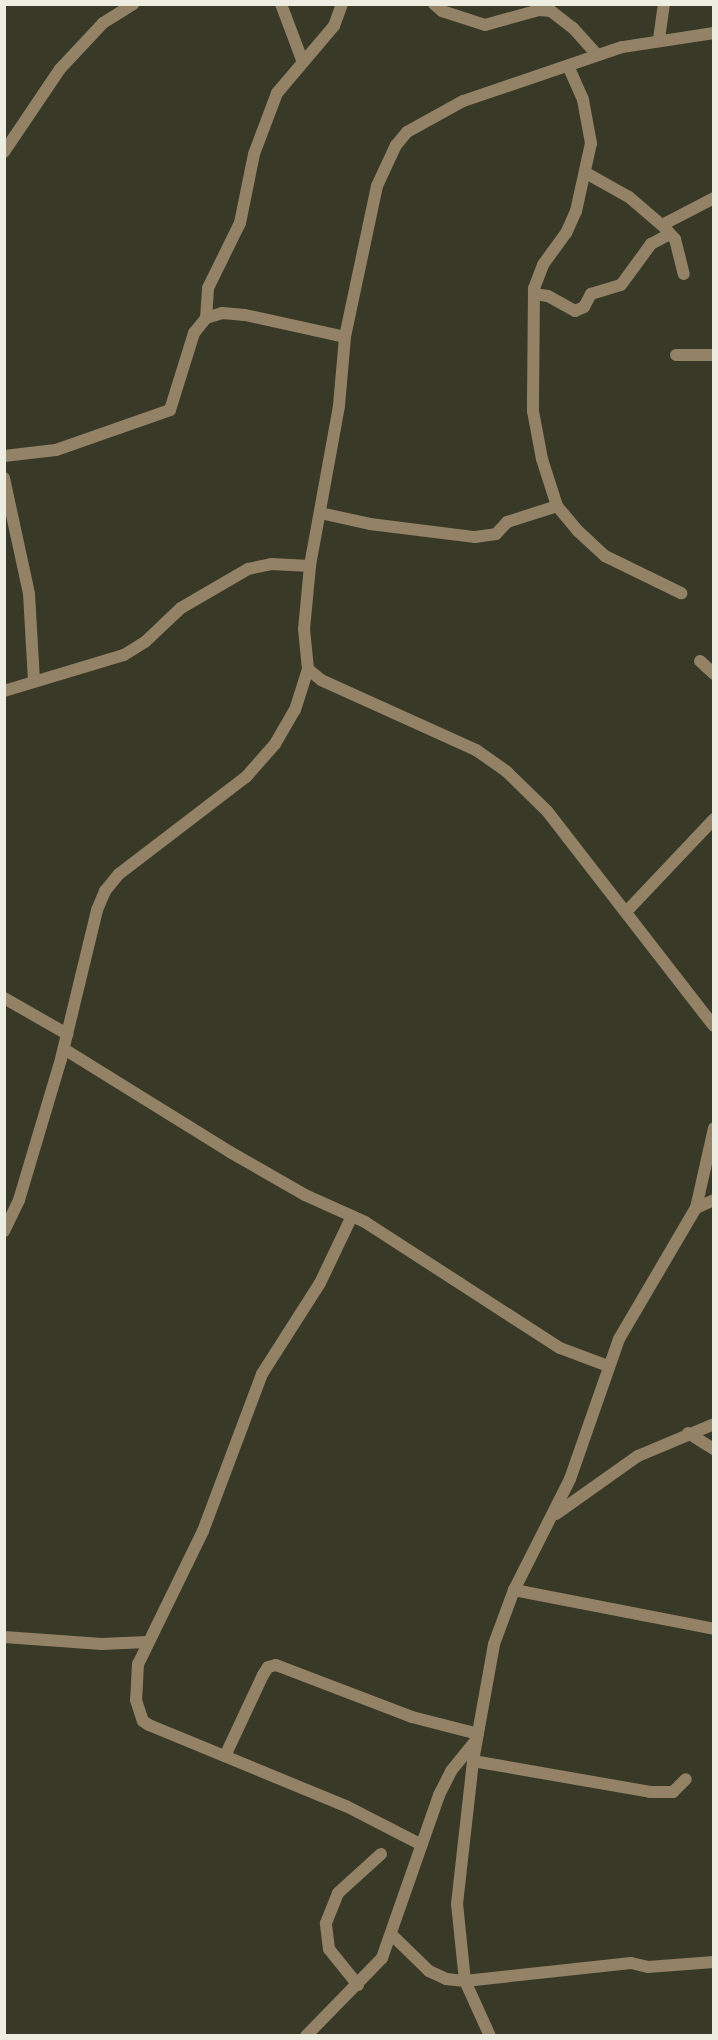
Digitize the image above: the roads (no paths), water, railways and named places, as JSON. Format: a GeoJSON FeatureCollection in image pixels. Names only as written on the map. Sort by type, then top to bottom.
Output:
{"type":"FeatureCollection","features":[{"type":"Feature","properties":{"kind":"street"},"geometry":{"type":"LineString","coordinates":[[4,152],[60,69],[103,22],[133,4]]}},
{"type":"Feature","properties":{"kind":"street"},"geometry":{"type":"LineString","coordinates":[[281,4],[302,60]]}},
{"type":"Feature","properties":{"kind":"street"},"geometry":{"type":"LineString","coordinates":[[206,318],[208,288],[240,223],[254,154],[277,93],[302,60],[334,26],[342,4]]}},
{"type":"Feature","properties":{"kind":"street"},"geometry":{"type":"LineString","coordinates":[[434,4],[442,12],[485,25],[539,10],[550,11],[573,28],[597,55]]}},
{"type":"Feature","properties":{"kind":"street"},"geometry":{"type":"LineString","coordinates":[[659,39],[664,4]]}},
{"type":"Feature","properties":{"kind":"street"},"geometry":{"type":"LineString","coordinates":[[4,1231],[19,1200],[64,1049],[97,910],[105,891],[119,874],[246,777],[275,744],[295,710],[308,669],[304,629],[310,566],[339,406],[345,337],[377,186],[396,145],[407,132],[463,101],[569,68],[597,55],[659,39],[714,33]]}},
{"type":"Feature","properties":{"kind":"street"},"geometry":{"type":"LineString","coordinates":[[569,68],[588,122],[591,143],[586,173],[571,222],[543,265],[534,294],[533,411],[548,488],[557,506],[605,556],[681,593]]}},
{"type":"Feature","properties":{"kind":"street"},"geometry":{"type":"LineString","coordinates":[[586,173],[629,197],[666,230],[684,274]]}},
{"type":"Feature","properties":{"kind":"street"},"geometry":{"type":"LineString","coordinates":[[534,294],[548,296],[575,311],[584,307],[591,294],[621,285],[651,244],[666,230],[714,198]]}},
{"type":"Feature","properties":{"kind":"street"},"geometry":{"type":"LineString","coordinates":[[4,456],[56,450],[170,410],[194,333],[206,318],[222,313],[245,315],[345,337]]}},
{"type":"Feature","properties":{"kind":"street"},"geometry":{"type":"LineString","coordinates":[[676,355],[714,355]]}},
{"type":"Feature","properties":{"kind":"street"},"geometry":{"type":"LineString","coordinates":[[4,478],[27,583],[34,681]]}},
{"type":"Feature","properties":{"kind":"street"},"geometry":{"type":"LineString","coordinates":[[320,513],[370,524],[475,537],[496,534],[507,522],[557,506]]}},
{"type":"Feature","properties":{"kind":"street"},"geometry":{"type":"LineString","coordinates":[[4,691],[124,655],[146,642],[181,608],[248,569],[271,564],[310,566]]}},
{"type":"Feature","properties":{"kind":"street"},"geometry":{"type":"LineString","coordinates":[[700,662],[714,674]]}},
{"type":"Feature","properties":{"kind":"street"},"geometry":{"type":"LineString","coordinates":[[308,669],[338,690],[476,750],[507,771],[547,811],[714,1026]]}},
{"type":"Feature","properties":{"kind":"street"},"geometry":{"type":"LineString","coordinates":[[627,912],[714,819]]}},
{"type":"Feature","properties":{"kind":"street"},"geometry":{"type":"LineString","coordinates":[[4,998],[67,1034]]}},
{"type":"Feature","properties":{"kind":"street"},"geometry":{"type":"LineString","coordinates":[[64,1049],[230,1152],[305,1195],[352,1216],[442,1270],[561,1348],[608,1366]]}},
{"type":"Feature","properties":{"kind":"street"},"geometry":{"type":"LineString","coordinates":[[490,2036],[465,1982],[458,1882],[473,1761],[494,1644],[514,1590],[570,1479],[619,1339],[696,1208],[714,1128]]}},
{"type":"Feature","properties":{"kind":"street"},"geometry":{"type":"LineString","coordinates":[[696,1208],[714,1200]]}},
{"type":"Feature","properties":{"kind":"street"},"geometry":{"type":"LineString","coordinates":[[352,1216],[320,1284],[262,1374],[203,1531],[147,1642],[135,1680],[142,1720],[346,1806],[422,1845]]}},
{"type":"Feature","properties":{"kind":"street"},"geometry":{"type":"LineString","coordinates":[[553,1516],[609,1473],[688,1433],[714,1424]]}},
{"type":"Feature","properties":{"kind":"street"},"geometry":{"type":"LineString","coordinates":[[688,1433],[714,1449]]}},
{"type":"Feature","properties":{"kind":"street"},"geometry":{"type":"LineString","coordinates":[[514,1590],[714,1629]]}},
{"type":"Feature","properties":{"kind":"street"},"geometry":{"type":"LineString","coordinates":[[4,1637],[102,1644],[147,1642]]}},
{"type":"Feature","properties":{"kind":"street"},"geometry":{"type":"LineString","coordinates":[[225,1756],[263,1675],[268,1667],[276,1665],[412,1717],[478,1737]]}},
{"type":"Feature","properties":{"kind":"street"},"geometry":{"type":"LineString","coordinates":[[306,2036],[382,1958],[451,1771],[478,1737]]}},
{"type":"Feature","properties":{"kind":"street"},"geometry":{"type":"LineString","coordinates":[[473,1761],[650,1792],[673,1792],[686,1779]]}},
{"type":"Feature","properties":{"kind":"street"},"geometry":{"type":"LineString","coordinates":[[358,1985],[328,1949],[326,1923],[338,1893],[381,1854]]}},
{"type":"Feature","properties":{"kind":"street"},"geometry":{"type":"LineString","coordinates":[[392,1935],[429,1971],[446,1979],[465,1982],[631,1963],[648,1967],[714,1962]]}}]}
